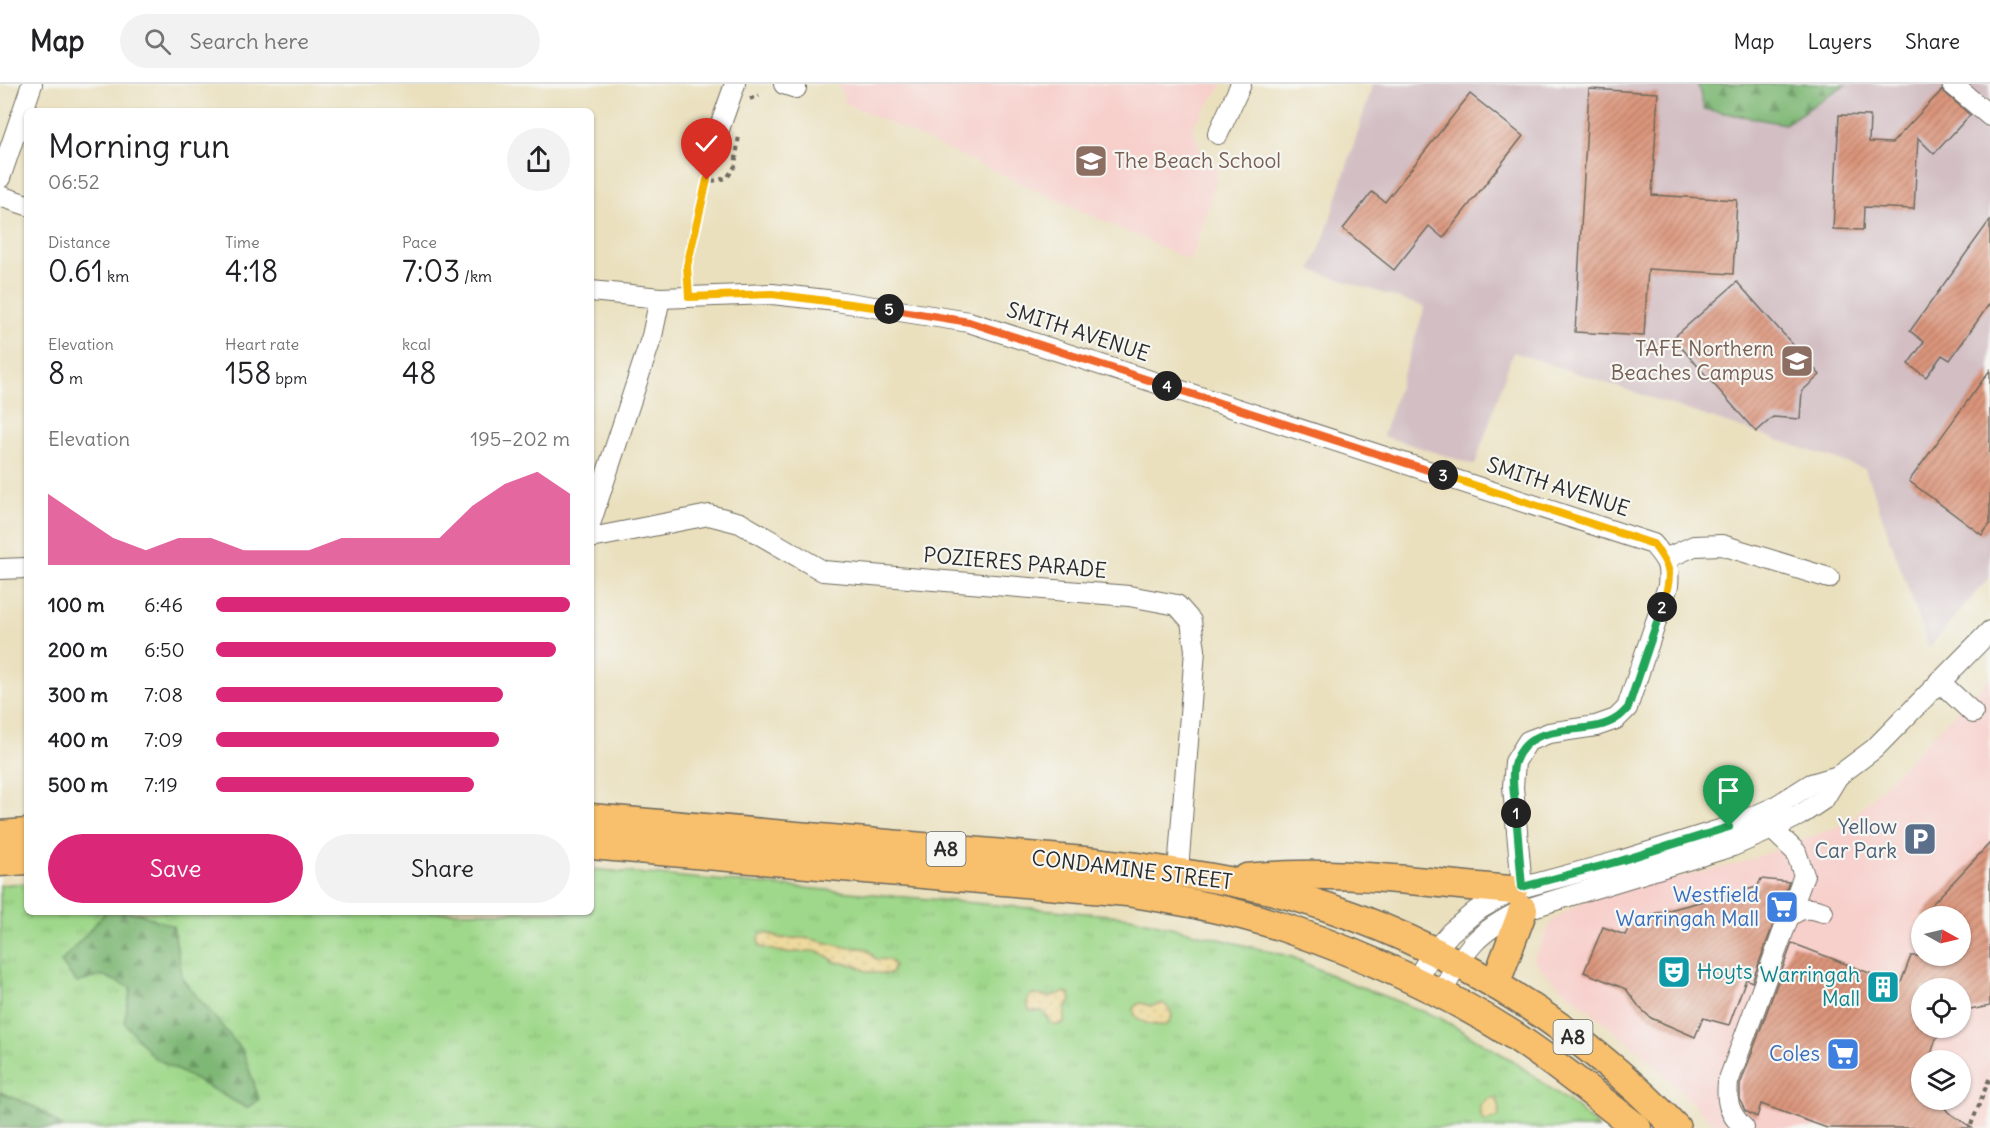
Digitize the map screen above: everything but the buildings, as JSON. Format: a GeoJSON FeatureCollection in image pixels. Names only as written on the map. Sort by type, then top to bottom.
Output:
{"type":"FeatureCollection","features":[{"type":"Feature","properties":{"kind":"highway","name":"CONDAMINE STREET"},"geometry":{"type":"LineString","coordinates":[[594,818],[1096,862],[1224,880],[1315,903],[1378,927],[1445,958],[1495,985],[1581,1042],[1618,1073],[1676,1128]]}},
{"type":"Feature","properties":{"kind":"highway"},"geometry":{"type":"LineString","coordinates":[[0,835],[24,833]]}},
{"type":"Feature","properties":{"kind":"highway","name":"CONDAMINE STREET"},"geometry":{"type":"LineString","coordinates":[[594,845],[1127,892],[1184,902],[1290,929],[1416,980],[1441,994],[1512,1035],[1558,1067],[1636,1128]]}},
{"type":"Feature","properties":{"kind":"highway"},"geometry":{"type":"LineString","coordinates":[[0,862],[24,860]]}},
{"type":"Feature","properties":{"kind":"highway"},"geometry":{"type":"LineString","coordinates":[[1224,880],[1281,874],[1361,878],[1519,896],[1495,985]]}},
{"type":"Feature","properties":{"kind":"street"},"geometry":{"type":"LineString","coordinates":[[0,178],[32,84]]}},
{"type":"Feature","properties":{"kind":"street"},"geometry":{"type":"LineString","coordinates":[[711,152],[735,84]]}},
{"type":"Feature","properties":{"kind":"street"},"geometry":{"type":"LineString","coordinates":[[1218,134],[1241,84]]}},
{"type":"Feature","properties":{"kind":"street"},"geometry":{"type":"LineString","coordinates":[[1952,84],[1990,116]]}},
{"type":"Feature","properties":{"kind":"street"},"geometry":{"type":"LineString","coordinates":[[0,196],[24,204]]}},
{"type":"Feature","properties":{"kind":"street","name":"SMITH AVENUE"},"geometry":{"type":"LineString","coordinates":[[594,291],[660,298],[772,294],[836,301],[969,322],[1633,536],[1653,544],[1665,559]]}},
{"type":"Feature","properties":{"kind":"street"},"geometry":{"type":"LineString","coordinates":[[594,512],[652,336],[660,298]]}},
{"type":"Feature","properties":{"kind":"street","name":"POZIERES PARADE"},"geometry":{"type":"LineString","coordinates":[[594,537],[709,515],[740,523],[823,571],[1129,596],[1177,605],[1191,621],[1196,650],[1178,872]]}},
{"type":"Feature","properties":{"kind":"street"},"geometry":{"type":"LineString","coordinates":[[1416,980],[1508,917],[1519,896],[1515,762],[1528,741],[1549,733],[1596,726],[1616,719],[1628,708],[1668,586],[1670,571],[1665,559],[1694,546],[1722,545],[1829,578]]}},
{"type":"Feature","properties":{"kind":"street"},"geometry":{"type":"LineString","coordinates":[[0,569],[24,568]]}},
{"type":"Feature","properties":{"kind":"street"},"geometry":{"type":"LineString","coordinates":[[1441,994],[1451,932],[1476,911],[1620,861],[1729,827],[1773,808],[1811,784],[1838,776],[1874,749],[1990,631]]}},
{"type":"Feature","properties":{"kind":"street"},"geometry":{"type":"LineString","coordinates":[[1939,681],[1973,713]]}},
{"type":"Feature","properties":{"kind":"street"},"geometry":{"type":"LineString","coordinates":[[1519,896],[1733,846],[1800,815],[1824,799],[1838,776]]}},
{"type":"Feature","properties":{"kind":"street"},"geometry":{"type":"LineString","coordinates":[[1744,1128],[1729,1110],[1726,1096],[1728,1082],[1804,875],[1796,852],[1772,829]]}},
{"type":"Feature","properties":{"kind":"street"},"geometry":{"type":"LineString","coordinates":[[1790,917],[1797,910],[1806,907],[1823,912]]}},
{"type":"Feature","properties":{"kind":"path"},"geometry":{"type":"LineString","coordinates":[[689,297],[687,266],[707,180]]}},
{"type":"Feature","properties":{"kind":"path"},"geometry":{"type":"LineString","coordinates":[[1971,1125],[1990,1077]]}},
{"type":"Feature","properties":{"kind":"shaded area","name":"The Beach School"},"geometry":{"type":"Polygon","coordinates":[[[839,84],[1222,84],[1192,127],[1200,149],[1218,173],[1191,261],[845,103],[839,84]]]}},
{"type":"Feature","properties":{"kind":"shaded area","name":"TAFE Northern Beaches Campus"},"geometry":{"type":"Polygon","coordinates":[[[1373,84],[1698,84],[1704,109],[1784,124],[1846,84],[1990,84],[1990,577],[1929,647],[1865,469],[1513,352],[1475,465],[1383,436],[1425,307],[1311,270],[1326,232],[1373,84]]]}},
{"type":"Feature","properties":{"kind":"shaded area","name":"Westfield Warringah Mall"},"geometry":{"type":"Polygon","coordinates":[[[1990,677],[1990,1128],[1717,1128],[1651,1061],[1562,988],[1533,960],[1553,920],[1588,898],[1741,863],[1847,823],[1990,677]]]}},
{"type":"Feature","properties":{"kind":"green space"},"geometry":{"type":"Polygon","coordinates":[[[1698,84],[1846,84],[1785,124],[1704,109],[1698,84]]]}},
{"type":"Feature","properties":{"kind":"green space"},"geometry":{"type":"Polygon","coordinates":[[[594,869],[1130,917],[1292,957],[1335,977],[1440,1018],[1513,1061],[1577,1108],[1598,1128],[0,1128],[0,885],[24,883],[24,915],[594,915],[594,869]]]}},
{"type":"Feature","properties":{"kind":"green space"},"geometry":{"type":"Polygon","coordinates":[[[103,915],[143,915],[173,926],[183,980],[243,1051],[259,1099],[247,1108],[153,1057],[124,1022],[131,988],[102,975],[77,983],[61,962],[103,915]]]}},
{"type":"Feature","properties":{"kind":"green space"},"geometry":{"type":"Polygon","coordinates":[[[0,1092],[39,1109],[64,1128],[0,1128],[0,1092]]]}},
{"type":"Feature","properties":{"kind":"sand"},"geometry":{"type":"Polygon","coordinates":[[[766,933],[780,938],[806,938],[850,948],[867,949],[876,959],[890,960],[894,965],[891,974],[876,973],[855,965],[836,962],[822,953],[813,951],[786,953],[760,947],[758,940],[761,934],[766,933]]]}},
{"type":"Feature","properties":{"kind":"sand"},"geometry":{"type":"Polygon","coordinates":[[[1065,992],[1070,995],[1071,1001],[1065,1009],[1064,1022],[1059,1025],[1054,1025],[1042,1011],[1030,1011],[1027,1004],[1032,994],[1049,997],[1065,992]]]}},
{"type":"Feature","properties":{"kind":"sand"},"geometry":{"type":"Polygon","coordinates":[[[1141,1003],[1151,1006],[1163,1003],[1169,1008],[1171,1019],[1167,1025],[1146,1023],[1137,1018],[1133,1009],[1141,1003]]]}},
{"type":"Feature","properties":{"kind":"sand"},"geometry":{"type":"Polygon","coordinates":[[[1489,1098],[1496,1098],[1499,1105],[1499,1117],[1487,1121],[1482,1120],[1480,1106],[1489,1098]]]}},
{"type":"Feature","properties":{"kind":"place","name":"The Beach School"},"geometry":{"type":"Point","coordinates":[1091,161]}},
{"type":"Feature","properties":{"kind":"place","name":"TAFE Northern Beaches Campus"},"geometry":{"type":"Point","coordinates":[1797,361]}},
{"type":"Feature","properties":{"kind":"place","name":"Yellow Car Park"},"geometry":{"type":"Point","coordinates":[1920,839]}},
{"type":"Feature","properties":{"kind":"place","name":"Westfield Warringah Mall"},"geometry":{"type":"Point","coordinates":[1782,907]}},
{"type":"Feature","properties":{"kind":"place","name":"Hoyts"},"geometry":{"type":"Point","coordinates":[1674,972]}},
{"type":"Feature","properties":{"kind":"place","name":"Warringah Mall"},"geometry":{"type":"Point","coordinates":[1883,987]}},
{"type":"Feature","properties":{"kind":"place","name":"Coles"},"geometry":{"type":"Point","coordinates":[1843,1054]}},
{"type":"Feature","properties":{"kind":"route"},"geometry":{"type":"LineString","coordinates":[[707,180],[687,266],[689,297],[772,294],[836,301],[969,322],[1653,544],[1665,559],[1670,571],[1668,586],[1628,708],[1616,719],[1596,726],[1549,733],[1528,741],[1515,762],[1514,787],[1522,887],[1620,861],[1729,827]]}}]}
